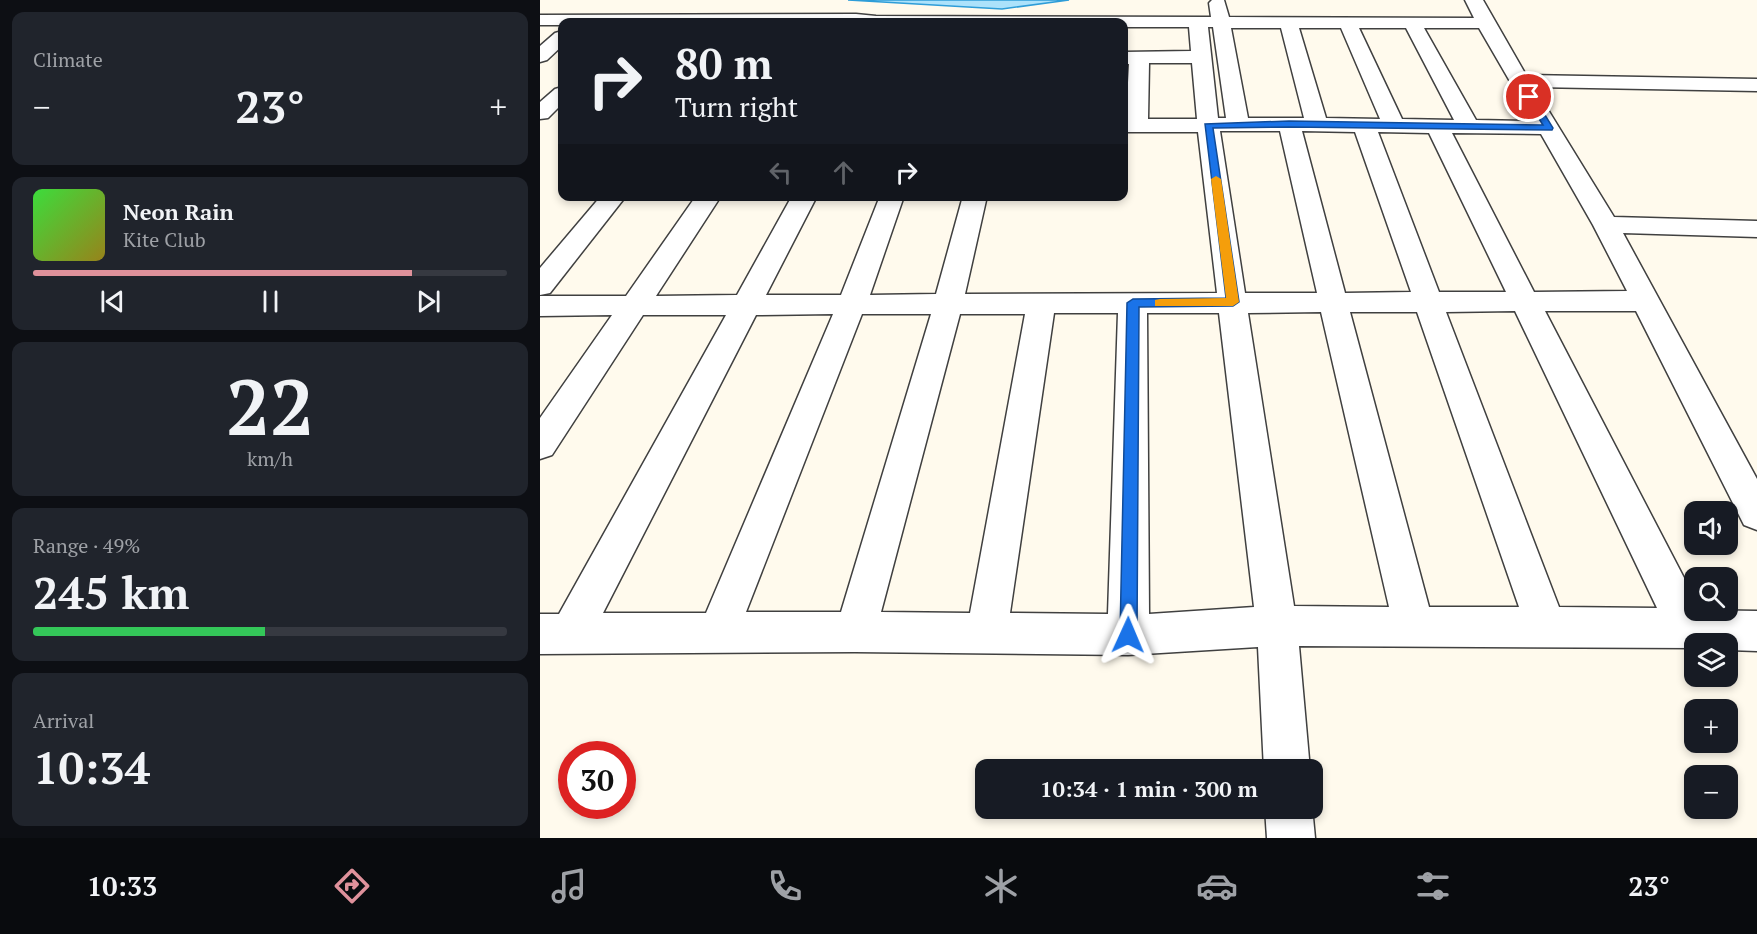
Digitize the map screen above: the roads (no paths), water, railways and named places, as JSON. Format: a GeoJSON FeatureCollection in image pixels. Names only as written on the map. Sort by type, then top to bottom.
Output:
{"type":"FeatureCollection","features":[{"type":"Feature","properties":{"kind":"street"},"geometry":{"type":"LineString","coordinates":[[1218,0],[1222,23],[1223,126],[1233,302],[1277,626],[1286,759]]}},
{"type":"Feature","properties":{"kind":"street"},"geometry":{"type":"LineString","coordinates":[[1474,0],[1485,23],[1606,225],[1646,301],[1747,479],[1757,514]]}},
{"type":"Feature","properties":{"kind":"street"},"geometry":{"type":"LineString","coordinates":[[540,20],[558,20]]}},
{"type":"Feature","properties":{"kind":"street"},"geometry":{"type":"LineString","coordinates":[[1128,22],[1485,23]]}},
{"type":"Feature","properties":{"kind":"street"},"geometry":{"type":"LineString","coordinates":[[1198,22],[1202,57],[1223,126]]}},
{"type":"Feature","properties":{"kind":"street"},"geometry":{"type":"LineString","coordinates":[[1289,23],[1303,124],[1333,302],[1414,627]]}},
{"type":"Feature","properties":{"kind":"street"},"geometry":{"type":"LineString","coordinates":[[1348,24],[1379,125],[1427,301],[1546,627]]}},
{"type":"Feature","properties":{"kind":"street"},"geometry":{"type":"LineString","coordinates":[[1413,24],[1470,127]]}},
{"type":"Feature","properties":{"kind":"street"},"geometry":{"type":"LineString","coordinates":[[540,57],[558,41]]}},
{"type":"Feature","properties":{"kind":"street"},"geometry":{"type":"LineString","coordinates":[[540,57],[558,58]]}},
{"type":"Feature","properties":{"kind":"street"},"geometry":{"type":"LineString","coordinates":[[1202,57],[1131,58],[1130,126],[1303,124],[1549,128]]}},
{"type":"Feature","properties":{"kind":"street"},"geometry":{"type":"LineString","coordinates":[[1520,81],[1757,85]]}},
{"type":"Feature","properties":{"kind":"street"},"geometry":{"type":"LineString","coordinates":[[544,122],[558,99]]}},
{"type":"Feature","properties":{"kind":"street"},"geometry":{"type":"LineString","coordinates":[[1437,126],[1688,628]]}},
{"type":"Feature","properties":{"kind":"street"},"geometry":{"type":"LineString","coordinates":[[540,286],[610,201]]}},
{"type":"Feature","properties":{"kind":"street"},"geometry":{"type":"LineString","coordinates":[[540,445],[705,201]]}},
{"type":"Feature","properties":{"kind":"street"},"geometry":{"type":"LineString","coordinates":[[555,635],[747,305],[802,201]]}},
{"type":"Feature","properties":{"kind":"street"},"geometry":{"type":"LineString","coordinates":[[718,632],[852,304],[890,201]]}},
{"type":"Feature","properties":{"kind":"street"},"geometry":{"type":"LineString","coordinates":[[855,632],[948,304],[974,201]]}},
{"type":"Feature","properties":{"kind":"street"},"geometry":{"type":"LineString","coordinates":[[1606,225],[1757,229]]}},
{"type":"Feature","properties":{"kind":"street"},"geometry":{"type":"LineString","coordinates":[[540,306],[1646,301]]}},
{"type":"Feature","properties":{"kind":"street"},"geometry":{"type":"LineString","coordinates":[[987,633],[1041,303]]}},
{"type":"Feature","properties":{"kind":"street"},"geometry":{"type":"LineString","coordinates":[[1128,635],[1133,303]]}},
{"type":"Feature","properties":{"kind":"street"},"geometry":{"type":"LineString","coordinates":[[555,635],[718,632],[1128,635],[1277,626],[1688,628],[1757,631]]}},
{"type":"Feature","properties":{"kind":"street"},"geometry":{"type":"LineString","coordinates":[[1290,819],[1292,838]]}},
{"type":"Feature","properties":{"kind":"water"},"geometry":{"type":"Polygon","coordinates":[[[848,0],[1069,0],[1002,9],[848,0]]]}}]}
